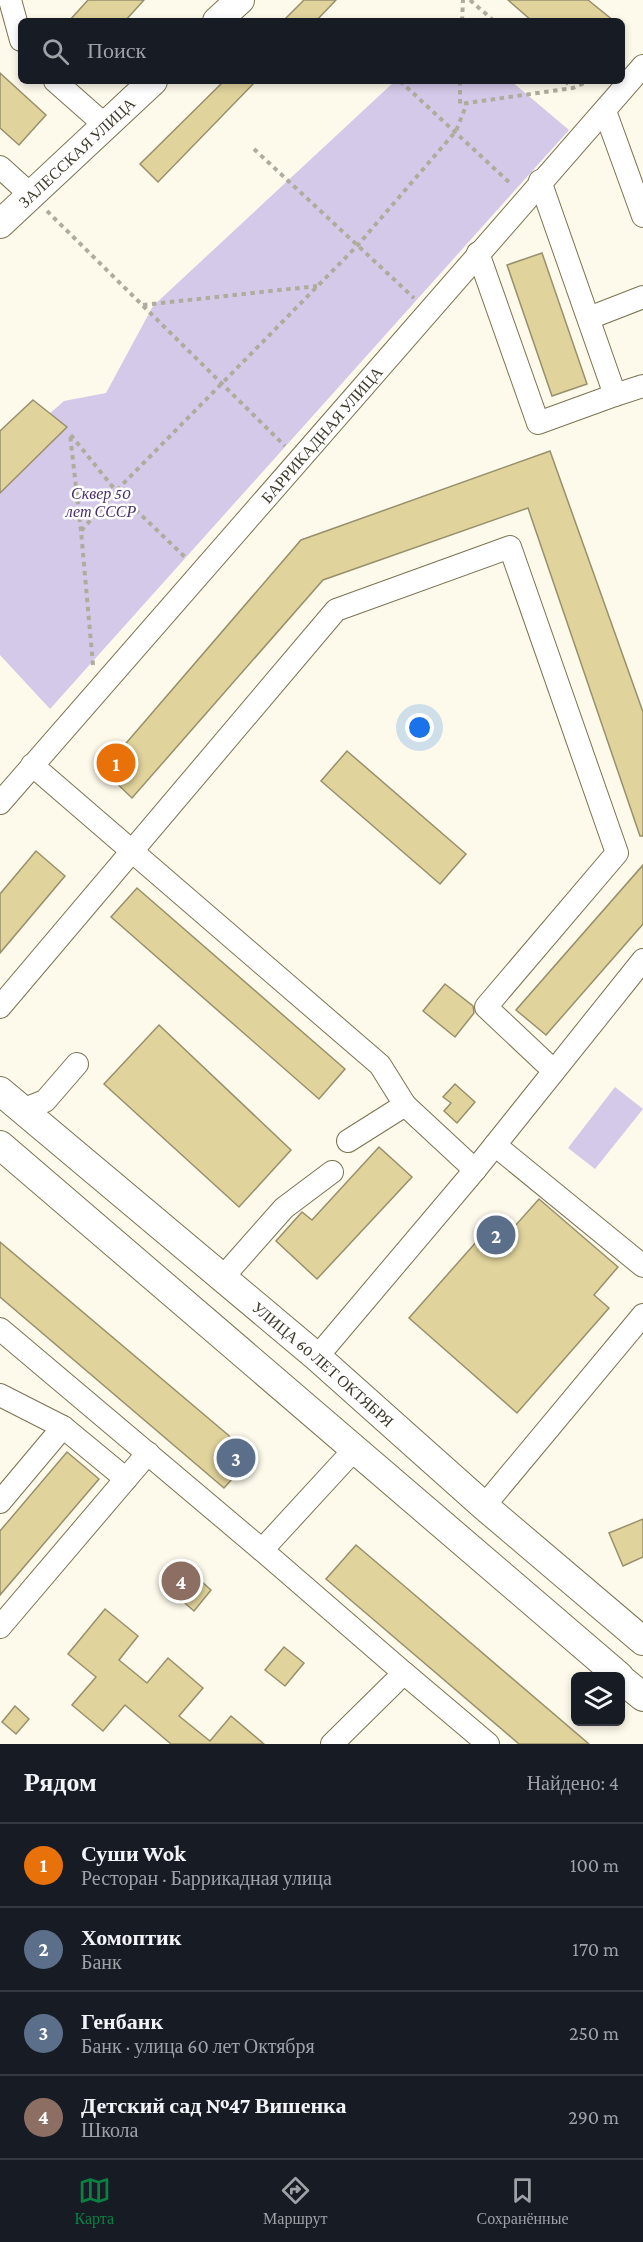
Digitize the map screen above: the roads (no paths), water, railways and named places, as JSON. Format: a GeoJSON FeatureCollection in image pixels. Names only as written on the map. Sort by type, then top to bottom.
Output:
{"type":"FeatureCollection","features":[{"type":"Feature","properties":{"kind":"main road"},"geometry":{"type":"LineString","coordinates":[[220,18],[240,0]]}},
{"type":"Feature","properties":{"kind":"main road","name":"ЗАЛЕССКАЯ УЛИЦА"},"geometry":{"type":"LineString","coordinates":[[0,224],[150,84]]}},
{"type":"Feature","properties":{"kind":"main road","name":"УЛИЦА 60 ЛЕТ ОКТЯБРЯ"},"geometry":{"type":"LineString","coordinates":[[0,1091],[35,1112],[317,1357],[484,1506],[643,1641]]}},
{"type":"Feature","properties":{"kind":"main road"},"geometry":{"type":"LineString","coordinates":[[0,1145],[353,1451],[614,1672]]}},
{"type":"Feature","properties":{"kind":"main road"},"geometry":{"type":"LineString","coordinates":[[625,1681],[643,1697]]}},
{"type":"Feature","properties":{"kind":"street"},"geometry":{"type":"LineString","coordinates":[[10,0],[18,28]]}},
{"type":"Feature","properties":{"kind":"street"},"geometry":{"type":"LineString","coordinates":[[0,32],[18,48]]}},
{"type":"Feature","properties":{"kind":"street","name":"БАРРИКАДНАЯ УЛИЦА"},"geometry":{"type":"LineString","coordinates":[[0,802],[540,181],[643,66]]}},
{"type":"Feature","properties":{"kind":"street"},"geometry":{"type":"LineString","coordinates":[[58,84],[105,126]]}},
{"type":"Feature","properties":{"kind":"street"},"geometry":{"type":"LineString","coordinates":[[605,111],[643,216]]}},
{"type":"Feature","properties":{"kind":"street"},"geometry":{"type":"LineString","coordinates":[[0,167],[31,195]]}},
{"type":"Feature","properties":{"kind":"street"},"geometry":{"type":"LineString","coordinates":[[540,181],[615,395]]}},
{"type":"Feature","properties":{"kind":"street"},"geometry":{"type":"LineString","coordinates":[[478,253],[538,423],[643,386]]}},
{"type":"Feature","properties":{"kind":"street"},"geometry":{"type":"LineString","coordinates":[[589,318],[643,297]]}},
{"type":"Feature","properties":{"kind":"street"},"geometry":{"type":"LineString","coordinates":[[0,1007],[336,610],[510,547],[617,853],[486,1006],[554,1071]]}},
{"type":"Feature","properties":{"kind":"street"},"geometry":{"type":"LineString","coordinates":[[32,765],[380,1065],[405,1105],[475,1170]]}},
{"type":"Feature","properties":{"kind":"street"},"geometry":{"type":"LineString","coordinates":[[317,1357],[475,1170],[643,960]]}},
{"type":"Feature","properties":{"kind":"street"},"geometry":{"type":"LineString","coordinates":[[35,1112],[77,1064]]}},
{"type":"Feature","properties":{"kind":"street"},"geometry":{"type":"LineString","coordinates":[[348,1141],[405,1105]]}},
{"type":"Feature","properties":{"kind":"street"},"geometry":{"type":"LineString","coordinates":[[495,1145],[643,1266]]}},
{"type":"Feature","properties":{"kind":"street"},"geometry":{"type":"LineString","coordinates":[[223,1277],[284,1208],[332,1172]]}},
{"type":"Feature","properties":{"kind":"street"},"geometry":{"type":"LineString","coordinates":[[484,1506],[643,1315]]}},
{"type":"Feature","properties":{"kind":"street"},"geometry":{"type":"LineString","coordinates":[[0,1329],[488,1744]]}},
{"type":"Feature","properties":{"kind":"street"},"geometry":{"type":"LineString","coordinates":[[0,1395],[63,1427],[126,1479]]}},
{"type":"Feature","properties":{"kind":"street"},"geometry":{"type":"LineString","coordinates":[[0,1502],[63,1427]]}},
{"type":"Feature","properties":{"kind":"street"},"geometry":{"type":"LineString","coordinates":[[262,1550],[353,1451]]}},
{"type":"Feature","properties":{"kind":"street"},"geometry":{"type":"LineString","coordinates":[[0,1627],[148,1453]]}},
{"type":"Feature","properties":{"kind":"street"},"geometry":{"type":"LineString","coordinates":[[332,1744],[404,1673]]}},
{"type":"Feature","properties":{"kind":"place","name":"Суши Wok"},"geometry":{"type":"Point","coordinates":[116,763]}},
{"type":"Feature","properties":{"kind":"place","name":"Хомоптик"},"geometry":{"type":"Point","coordinates":[496,1235]}},
{"type":"Feature","properties":{"kind":"place","name":"Генбанк"},"geometry":{"type":"Point","coordinates":[236,1458]}},
{"type":"Feature","properties":{"kind":"place","name":"Детский сад №47 Вишенка"},"geometry":{"type":"Point","coordinates":[181,1581]}},
{"type":"Feature","properties":{"kind":"park label","name":"Сквер 50 лет СССР"},"geometry":{"type":"Point","coordinates":[101,502]}}]}
